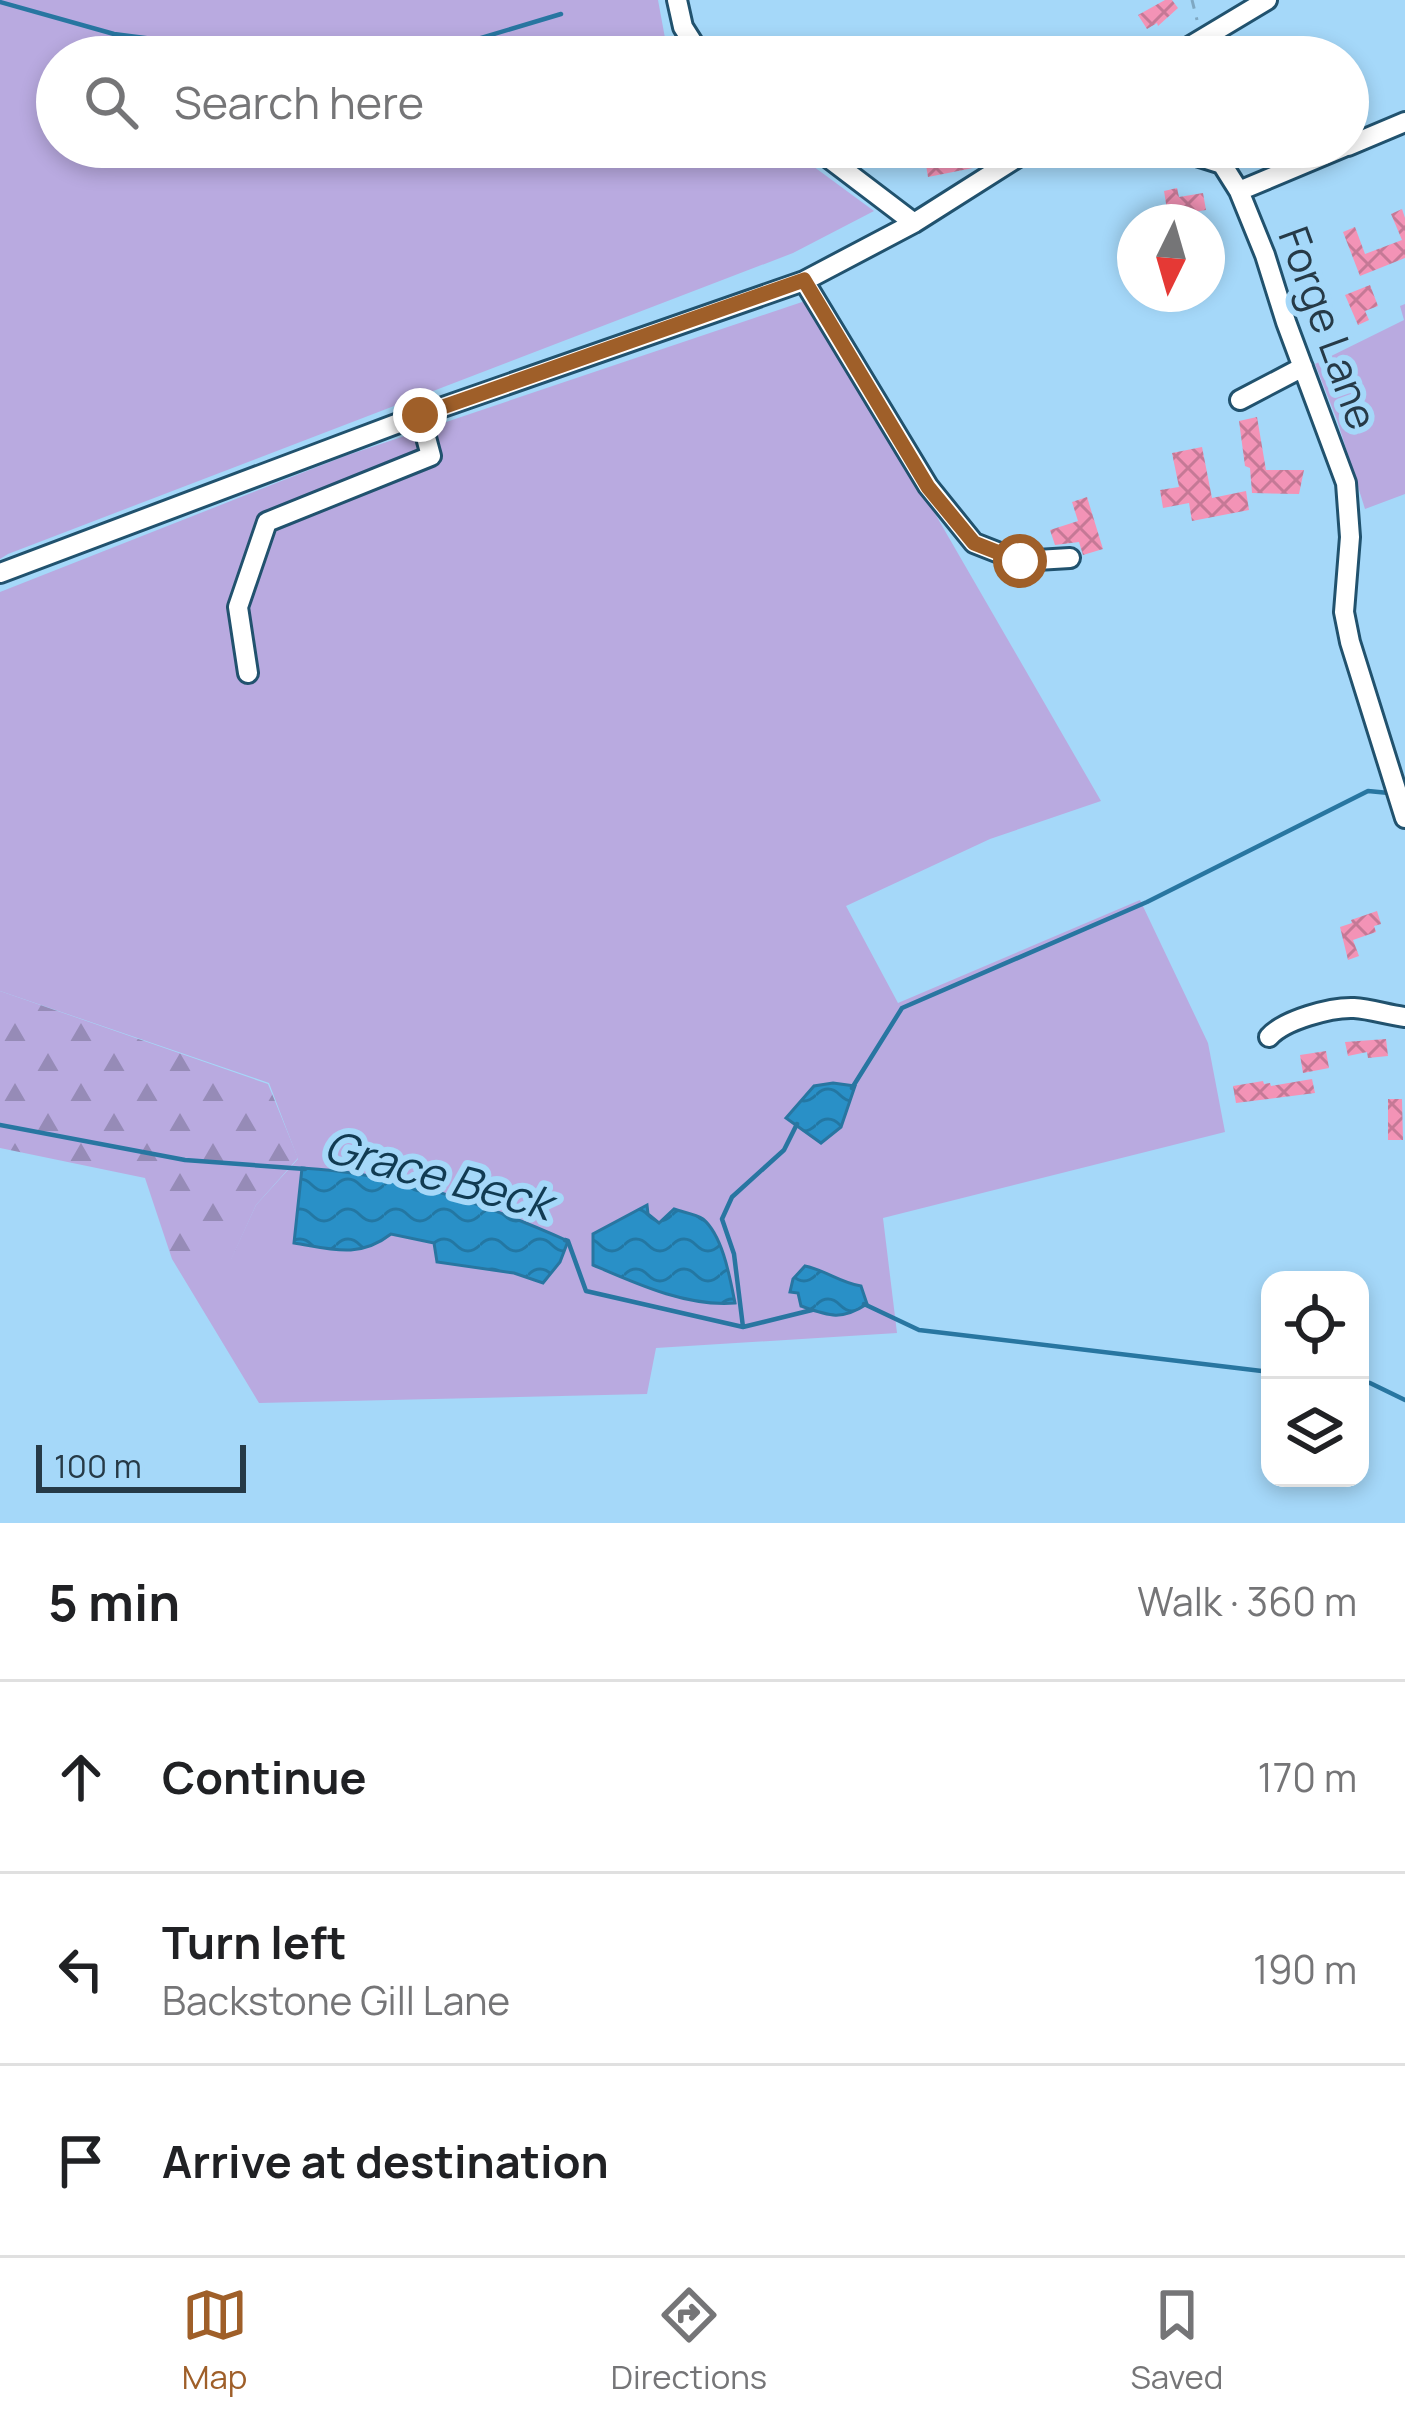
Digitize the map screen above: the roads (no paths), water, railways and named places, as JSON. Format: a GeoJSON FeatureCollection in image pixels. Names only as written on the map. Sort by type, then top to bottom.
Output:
{"type":"FeatureCollection","features":[{"type":"Feature","properties":{"kind":"street"},"geometry":{"type":"LineString","coordinates":[[677,0],[689,36]]}},
{"type":"Feature","properties":{"kind":"street"},"geometry":{"type":"LineString","coordinates":[[1207,36],[1267,0]]}},
{"type":"Feature","properties":{"kind":"street"},"geometry":{"type":"LineString","coordinates":[[1369,137],[1405,122]]}},
{"type":"Feature","properties":{"kind":"street"},"geometry":{"type":"LineString","coordinates":[[842,168],[914,223]]}},
{"type":"Feature","properties":{"kind":"street"},"geometry":{"type":"LineString","coordinates":[[0,573],[420,415],[804,280],[914,223],[1001,168]]}},
{"type":"Feature","properties":{"kind":"street","name":"Forge Lane"},"geometry":{"type":"LineString","coordinates":[[1226,168],[1265,255],[1346,483],[1351,537],[1344,612],[1403,812]]}},
{"type":"Feature","properties":{"kind":"street"},"geometry":{"type":"LineString","coordinates":[[1239,191],[1294,168]]}},
{"type":"Feature","properties":{"kind":"street"},"geometry":{"type":"LineString","coordinates":[[804,280],[928,487],[974,543],[1020,561],[1070,558]]}},
{"type":"Feature","properties":{"kind":"street"},"geometry":{"type":"LineString","coordinates":[[1240,400],[1303,367]]}},
{"type":"Feature","properties":{"kind":"street"},"geometry":{"type":"LineString","coordinates":[[248,674],[238,607],[267,523],[431,455],[420,415]]}},
{"type":"Feature","properties":{"kind":"street"},"geometry":{"type":"LineString","coordinates":[[1269,1037],[1292,1022],[1343,1008],[1405,1017]]}},
{"type":"Feature","properties":{"kind":"water"},"geometry":{"type":"Polygon","coordinates":[[[814,1086],[855,1086],[841,1127],[821,1143],[786,1118],[814,1086]]]}},
{"type":"Feature","properties":{"kind":"water"},"geometry":{"type":"Polygon","coordinates":[[[302,1168],[371,1176],[438,1192],[568,1241],[560,1262],[543,1283],[514,1273],[437,1262],[434,1243],[391,1234],[356,1249],[294,1243],[302,1168]]]}},
{"type":"Feature","properties":{"kind":"water"},"geometry":{"type":"Polygon","coordinates":[[[647,1205],[648,1214],[659,1223],[674,1209],[700,1217],[710,1226],[725,1258],[735,1303],[681,1298],[593,1265],[593,1234],[647,1205]]]}},
{"type":"Feature","properties":{"kind":"water"},"geometry":{"type":"Polygon","coordinates":[[[805,1266],[861,1286],[867,1304],[835,1315],[801,1306],[798,1293],[790,1292],[793,1279],[805,1266]]]}},
{"type":"Feature","properties":{"kind":"waterway"},"geometry":{"type":"LineString","coordinates":[[0,2],[130,36]]}},
{"type":"Feature","properties":{"kind":"waterway"},"geometry":{"type":"LineString","coordinates":[[487,36],[561,14]]}},
{"type":"Feature","properties":{"kind":"waterway","name":"Grace Beck"},"geometry":{"type":"LineString","coordinates":[[852,1088],[902,1008],[1147,902],[1368,791],[1389,793]]}},
{"type":"Feature","properties":{"kind":"waterway","name":"Grace Beck"},"geometry":{"type":"LineString","coordinates":[[743,1327],[734,1254],[722,1219],[732,1197],[784,1150],[797,1124]]}},
{"type":"Feature","properties":{"kind":"waterway","name":"Grace Beck"},"geometry":{"type":"LineString","coordinates":[[0,1125],[185,1160],[305,1169]]}},
{"type":"Feature","properties":{"kind":"waterway","name":"Grace Beck"},"geometry":{"type":"LineString","coordinates":[[565,1240],[586,1291],[743,1327],[812,1310]]}},
{"type":"Feature","properties":{"kind":"waterway"},"geometry":{"type":"LineString","coordinates":[[864,1304],[919,1330],[1261,1371]]}},
{"type":"Feature","properties":{"kind":"waterway"},"geometry":{"type":"LineString","coordinates":[[1369,1383],[1405,1400]]}}]}
